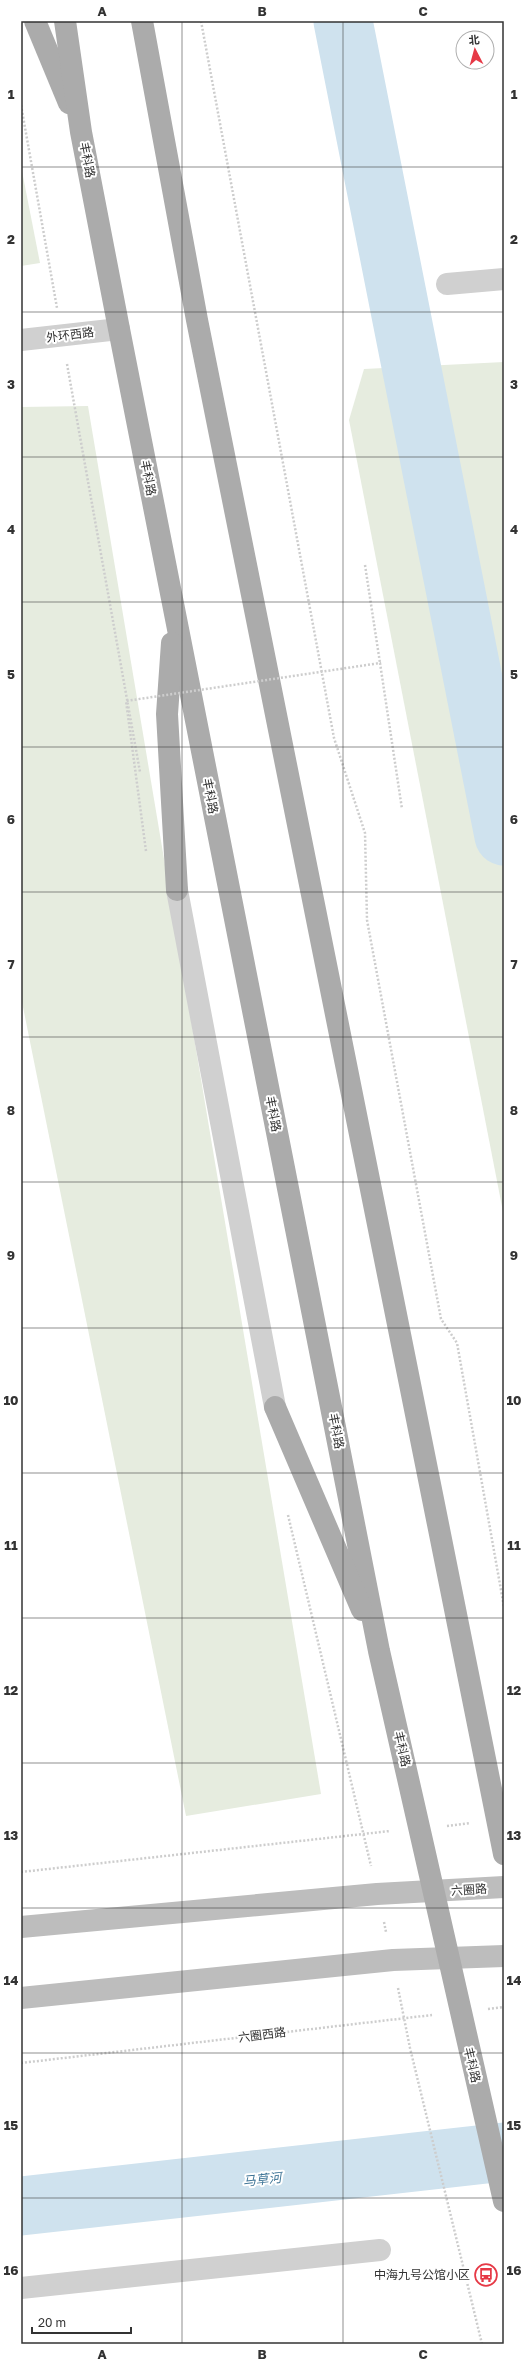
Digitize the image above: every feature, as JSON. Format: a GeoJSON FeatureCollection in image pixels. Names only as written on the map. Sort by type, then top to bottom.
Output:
{"type":"FeatureCollection","features":[{"type":"Feature","properties":{"kind":"main road"},"geometry":{"type":"LineString","coordinates":[[35,21],[81,132]]}},
{"type":"Feature","properties":{"kind":"main road","name":"丰科路"},"geometry":{"type":"LineString","coordinates":[[66,21],[81,132],[174,614],[379,1651],[504,2201]]}},
{"type":"Feature","properties":{"kind":"main road"},"geometry":{"type":"LineString","coordinates":[[142,21],[198,328],[504,1854]]}},
{"type":"Feature","properties":{"kind":"main road"},"geometry":{"type":"LineString","coordinates":[[174,614],[167,714],[177,890]]}},
{"type":"Feature","properties":{"kind":"main road"},"geometry":{"type":"LineString","coordinates":[[275,1407],[379,1651]]}},
{"type":"Feature","properties":{"kind":"main road","name":"六圈路"},"geometry":{"type":"LineString","coordinates":[[433,1892],[504,1887]]}},
{"type":"Feature","properties":{"kind":"main road"},"geometry":{"type":"LineString","coordinates":[[21,1927],[378,1894],[433,1892]]}},
{"type":"Feature","properties":{"kind":"main road"},"geometry":{"type":"LineString","coordinates":[[21,1998],[393,1960],[504,1956]]}},
{"type":"Feature","properties":{"kind":"street"},"geometry":{"type":"LineString","coordinates":[[447,284],[504,279]]}},
{"type":"Feature","properties":{"kind":"street","name":"外环西路"},"geometry":{"type":"LineString","coordinates":[[21,340],[119,329]]}},
{"type":"Feature","properties":{"kind":"street"},"geometry":{"type":"LineString","coordinates":[[177,890],[275,1407]]}},
{"type":"Feature","properties":{"kind":"street"},"geometry":{"type":"LineString","coordinates":[[21,2288],[380,2250]]}},
{"type":"Feature","properties":{"kind":"path"},"geometry":{"type":"LineString","coordinates":[[201,21],[334,738],[365,833],[368,928],[441,1319],[457,1343],[504,1607]]}},
{"type":"Feature","properties":{"kind":"path"},"geometry":{"type":"LineString","coordinates":[[21,105],[141,778]]}},
{"type":"Feature","properties":{"kind":"path"},"geometry":{"type":"LineString","coordinates":[[365,565],[402,809]]}},
{"type":"Feature","properties":{"kind":"path"},"geometry":{"type":"LineString","coordinates":[[110,607],[126,702],[146,851]]}},
{"type":"Feature","properties":{"kind":"path"},"geometry":{"type":"LineString","coordinates":[[126,702],[380,663]]}},
{"type":"Feature","properties":{"kind":"path"},"geometry":{"type":"LineString","coordinates":[[21,1872],[498,1820]]}},
{"type":"Feature","properties":{"kind":"path","name":"六圈西路"},"geometry":{"type":"LineString","coordinates":[[21,2062],[504,2007]]}},
{"type":"Feature","properties":{"kind":"shaded area"},"geometry":{"type":"Polygon","coordinates":[[[21,166],[40,263],[21,266],[21,166]]]}},
{"type":"Feature","properties":{"kind":"shaded area"},"geometry":{"type":"Polygon","coordinates":[[[504,362],[504,1217],[349,420],[364,369],[504,362]]]}},
{"type":"Feature","properties":{"kind":"shaded area"},"geometry":{"type":"Polygon","coordinates":[[[88,406],[321,1794],[186,1816],[21,997],[21,407],[88,406]]]}},
{"type":"Feature","properties":{"kind":"waterway"},"geometry":{"type":"LineString","coordinates":[[343,21],[504,836]]}},
{"type":"Feature","properties":{"kind":"waterway","name":"马草河"},"geometry":{"type":"LineString","coordinates":[[21,2206],[504,2152]]}},
{"type":"Feature","properties":{"kind":"place","name":"中海九号公馆小区"},"geometry":{"type":"Point","coordinates":[486,2275]}}]}
